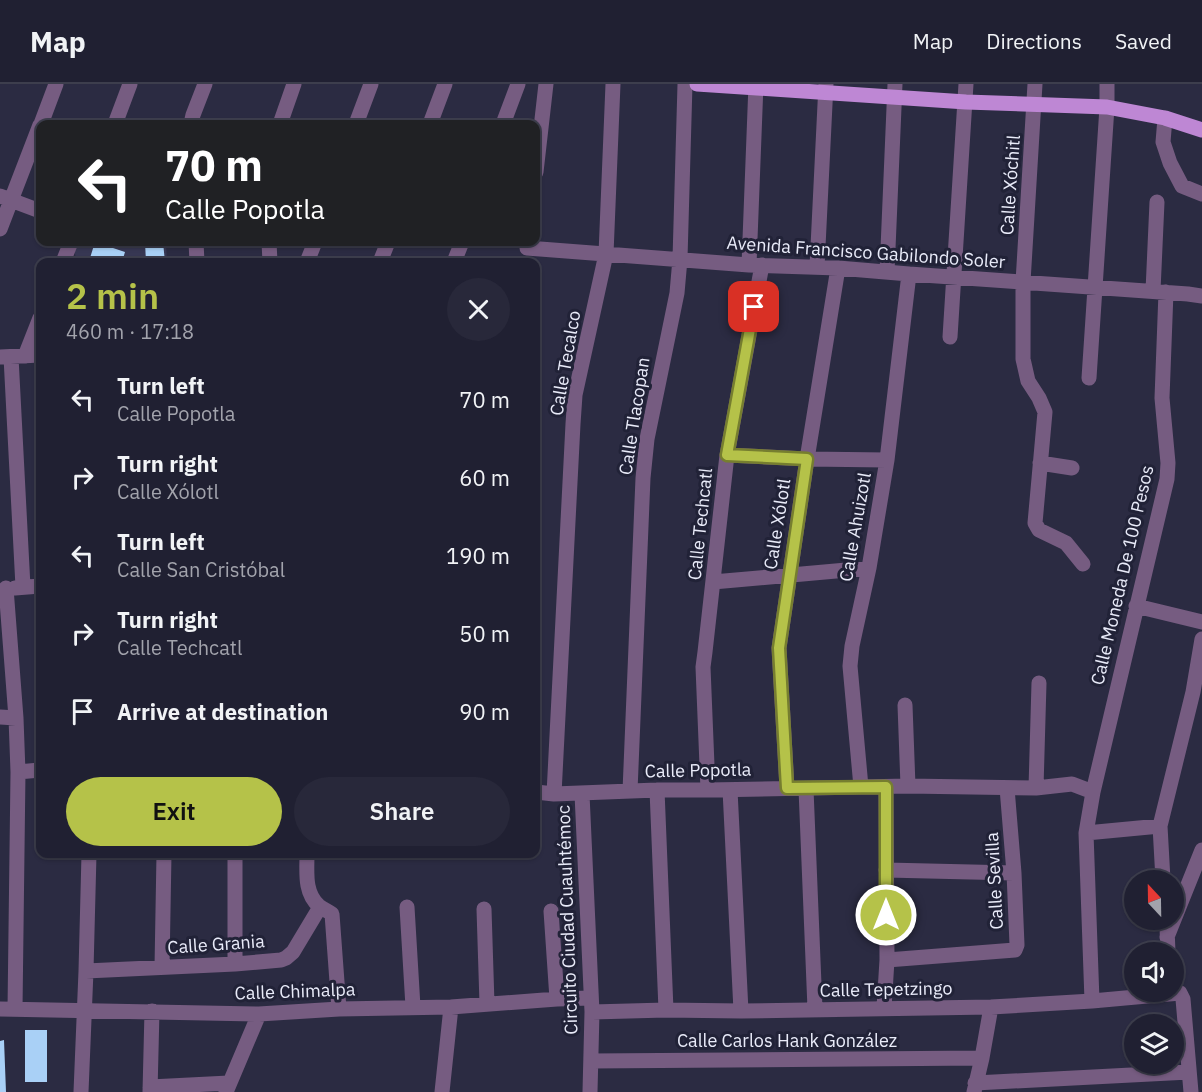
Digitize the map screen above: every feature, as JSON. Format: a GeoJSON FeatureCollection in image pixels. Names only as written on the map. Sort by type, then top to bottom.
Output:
{"type":"FeatureCollection","features":[{"type":"Feature","properties":{"kind":"main road"},"geometry":{"type":"LineString","coordinates":[[697,84],[895,91],[966,102],[1107,107],[1165,118],[1202,130]]}},
{"type":"Feature","properties":{"kind":"street"},"geometry":{"type":"LineString","coordinates":[[43,120],[56,84]]}},
{"type":"Feature","properties":{"kind":"street"},"geometry":{"type":"LineString","coordinates":[[116,120],[130,84]]}},
{"type":"Feature","properties":{"kind":"street"},"geometry":{"type":"LineString","coordinates":[[192,120],[205,84]]}},
{"type":"Feature","properties":{"kind":"street"},"geometry":{"type":"LineString","coordinates":[[281,120],[294,84]]}},
{"type":"Feature","properties":{"kind":"street"},"geometry":{"type":"LineString","coordinates":[[358,120],[371,84]]}},
{"type":"Feature","properties":{"kind":"street"},"geometry":{"type":"LineString","coordinates":[[432,120],[445,84]]}},
{"type":"Feature","properties":{"kind":"street"},"geometry":{"type":"LineString","coordinates":[[504,120],[518,84]]}},
{"type":"Feature","properties":{"kind":"street"},"geometry":{"type":"LineString","coordinates":[[540,137],[546,84]]}},
{"type":"Feature","properties":{"kind":"street","name":"Calle Tecalco"},"geometry":{"type":"LineString","coordinates":[[554,794],[575,396],[606,254],[613,84]]}},
{"type":"Feature","properties":{"kind":"street","name":"Calle Tlacopan"},"geometry":{"type":"LineString","coordinates":[[630,791],[643,478],[647,438],[676,293],[680,259],[686,84]]}},
{"type":"Feature","properties":{"kind":"street"},"geometry":{"type":"LineString","coordinates":[[950,337],[966,84]]}},
{"type":"Feature","properties":{"kind":"street","name":"Calle Xóchitl"},"geometry":{"type":"LineString","coordinates":[[1035,84],[1023,282],[1023,359],[1028,381],[1045,412],[1035,523],[1039,530],[1066,543],[1083,564]]}},
{"type":"Feature","properties":{"kind":"street"},"geometry":{"type":"LineString","coordinates":[[1089,378],[1107,84]]}},
{"type":"Feature","properties":{"kind":"street","name":"Calle Techcatl"},"geometry":{"type":"LineString","coordinates":[[708,790],[703,667],[727,455],[755,265],[755,86]]}},
{"type":"Feature","properties":{"kind":"street"},"geometry":{"type":"LineString","coordinates":[[817,267],[826,88]]}},
{"type":"Feature","properties":{"kind":"street"},"geometry":{"type":"LineString","coordinates":[[887,272],[895,91]]}},
{"type":"Feature","properties":{"kind":"street"},"geometry":{"type":"LineString","coordinates":[[1165,118],[1163,142],[1170,163],[1182,186],[1202,194]]}},
{"type":"Feature","properties":{"kind":"street"},"geometry":{"type":"LineString","coordinates":[[0,229],[6,198],[36,135]]}},
{"type":"Feature","properties":{"kind":"street"},"geometry":{"type":"LineString","coordinates":[[6,198],[36,210]]}},
{"type":"Feature","properties":{"kind":"street","name":"Calle Moneda De 100 Pesos"},"geometry":{"type":"LineString","coordinates":[[1092,1000],[1086,833],[1093,792],[1167,479],[1168,463],[1162,398],[1157,202]]}},
{"type":"Feature","properties":{"kind":"street","name":"Avenida Francisco Gabilondo Soler"},"geometry":{"type":"LineString","coordinates":[[526,251],[838,268],[954,278],[1095,286],[1202,297]]}},
{"type":"Feature","properties":{"kind":"street","name":"Calle Xólotl"},"geometry":{"type":"LineString","coordinates":[[787,788],[779,648],[838,268]]}},
{"type":"Feature","properties":{"kind":"street","name":"Calle Ahuizotl"},"geometry":{"type":"LineString","coordinates":[[861,787],[850,666],[887,460],[909,274]]}},
{"type":"Feature","properties":{"kind":"street"},"geometry":{"type":"LineString","coordinates":[[23,587],[12,357],[36,324]]}},
{"type":"Feature","properties":{"kind":"street"},"geometry":{"type":"LineString","coordinates":[[12,357],[36,355]]}},
{"type":"Feature","properties":{"kind":"street"},"geometry":{"type":"LineString","coordinates":[[727,455],[887,460]]}},
{"type":"Feature","properties":{"kind":"street"},"geometry":{"type":"LineString","coordinates":[[1040,463],[1072,468]]}},
{"type":"Feature","properties":{"kind":"street"},"geometry":{"type":"LineString","coordinates":[[713,582],[868,568]]}},
{"type":"Feature","properties":{"kind":"street"},"geometry":{"type":"LineString","coordinates":[[7,1009],[18,772],[16,718],[5,643],[3,588],[36,586]]}},
{"type":"Feature","properties":{"kind":"street"},"geometry":{"type":"LineString","coordinates":[[1136,606],[1202,622]]}},
{"type":"Feature","properties":{"kind":"street"},"geometry":{"type":"LineString","coordinates":[[1163,870],[1160,826],[1197,693],[1202,639]]}},
{"type":"Feature","properties":{"kind":"street"},"geometry":{"type":"LineString","coordinates":[[1036,788],[1039,683]]}},
{"type":"Feature","properties":{"kind":"street"},"geometry":{"type":"LineString","coordinates":[[905,705],[908,786]]}},
{"type":"Feature","properties":{"kind":"street"},"geometry":{"type":"LineString","coordinates":[[0,717],[16,718]]}},
{"type":"Feature","properties":{"kind":"street"},"geometry":{"type":"LineString","coordinates":[[18,772],[36,771]]}},
{"type":"Feature","properties":{"kind":"street","name":"Calle Popotla"},"geometry":{"type":"LineString","coordinates":[[582,794],[657,790],[908,786],[1036,788],[1072,784],[1093,792]]}},
{"type":"Feature","properties":{"kind":"street"},"geometry":{"type":"LineString","coordinates":[[884,1008],[886,787]]}},
{"type":"Feature","properties":{"kind":"street","name":"Calle Sevilla"},"geometry":{"type":"LineString","coordinates":[[886,960],[1015,950],[1017,945],[1014,873],[1007,788]]}},
{"type":"Feature","properties":{"kind":"street"},"geometry":{"type":"LineString","coordinates":[[806,789],[815,1009]]}},
{"type":"Feature","properties":{"kind":"street"},"geometry":{"type":"LineString","coordinates":[[657,790],[666,1011]]}},
{"type":"Feature","properties":{"kind":"street"},"geometry":{"type":"LineString","coordinates":[[730,790],[741,1011]]}},
{"type":"Feature","properties":{"kind":"street","name":"Circuito Ciudad Cuauhtémoc"},"geometry":{"type":"LineString","coordinates":[[540,792],[582,794],[592,1005],[590,1092]]}},
{"type":"Feature","properties":{"kind":"street"},"geometry":{"type":"LineString","coordinates":[[1086,833],[1160,826]]}},
{"type":"Feature","properties":{"kind":"street"},"geometry":{"type":"LineString","coordinates":[[1168,942],[1202,850]]}},
{"type":"Feature","properties":{"kind":"street"},"geometry":{"type":"LineString","coordinates":[[81,1092],[89,858]]}},
{"type":"Feature","properties":{"kind":"street"},"geometry":{"type":"LineString","coordinates":[[162,968],[164,858]]}},
{"type":"Feature","properties":{"kind":"street"},"geometry":{"type":"LineString","coordinates":[[235,858],[235,964]]}},
{"type":"Feature","properties":{"kind":"street"},"geometry":{"type":"LineString","coordinates":[[307,858],[307,886],[311,896],[320,907],[332,914],[339,1009]]}},
{"type":"Feature","properties":{"kind":"street"},"geometry":{"type":"LineString","coordinates":[[886,870],[1014,873]]}},
{"type":"Feature","properties":{"kind":"street","name":"Calle Grania"},"geometry":{"type":"LineString","coordinates":[[86,971],[281,960],[293,952],[320,907]]}},
{"type":"Feature","properties":{"kind":"street"},"geometry":{"type":"LineString","coordinates":[[407,907],[413,1007]]}},
{"type":"Feature","properties":{"kind":"street"},"geometry":{"type":"LineString","coordinates":[[484,909],[487,1004]]}},
{"type":"Feature","properties":{"kind":"street"},"geometry":{"type":"LineString","coordinates":[[551,911],[557,999]]}},
{"type":"Feature","properties":{"kind":"street","name":"Calle Tepetzingo"},"geometry":{"type":"LineString","coordinates":[[592,1005],[666,1011],[741,1011],[991,1007],[1124,997]]}},
{"type":"Feature","properties":{"kind":"street","name":"Calle Chimalpa"},"geometry":{"type":"LineString","coordinates":[[7,1009],[259,1014],[339,1009],[451,1007],[557,999],[592,1005]]}},
{"type":"Feature","properties":{"kind":"street"},"geometry":{"type":"LineString","coordinates":[[1183,1002],[1191,1092]]}},
{"type":"Feature","properties":{"kind":"street"},"geometry":{"type":"LineString","coordinates":[[442,1092],[451,1007]]}},
{"type":"Feature","properties":{"kind":"street"},"geometry":{"type":"LineString","coordinates":[[991,1007],[975,1088],[1189,1072]]}},
{"type":"Feature","properties":{"kind":"street"},"geometry":{"type":"LineString","coordinates":[[152,1011],[150,1090],[228,1088],[259,1014]]}},
{"type":"Feature","properties":{"kind":"street","name":"Calle Carlos Hank González"},"geometry":{"type":"LineString","coordinates":[[591,1061],[982,1058]]}},
{"type":"Feature","properties":{"kind":"shaded area"},"geometry":{"type":"Polygon","coordinates":[[[74,246],[166,246],[167,258],[76,258],[74,246]]]}},
{"type":"Feature","properties":{"kind":"building"},"geometry":{"type":"Polygon","coordinates":[[[94,246],[107,246],[125,252],[123,258],[90,258],[94,246]]]}},
{"type":"Feature","properties":{"kind":"building"},"geometry":{"type":"Polygon","coordinates":[[[145,246],[163,246],[165,258],[146,258],[145,246]]]}},
{"type":"Feature","properties":{"kind":"building"},"geometry":{"type":"Polygon","coordinates":[[[25,1030],[47,1030],[47,1082],[25,1082],[25,1030]]]}},
{"type":"Feature","properties":{"kind":"building"},"geometry":{"type":"Polygon","coordinates":[[[4,1040],[6,1092],[0,1092],[0,1041],[4,1040]]]}},
{"type":"Feature","properties":{"kind":"route"},"geometry":{"type":"LineString","coordinates":[[754,307],[727,455],[807,459],[779,648],[787,788],[886,787],[886,915]]}}]}
